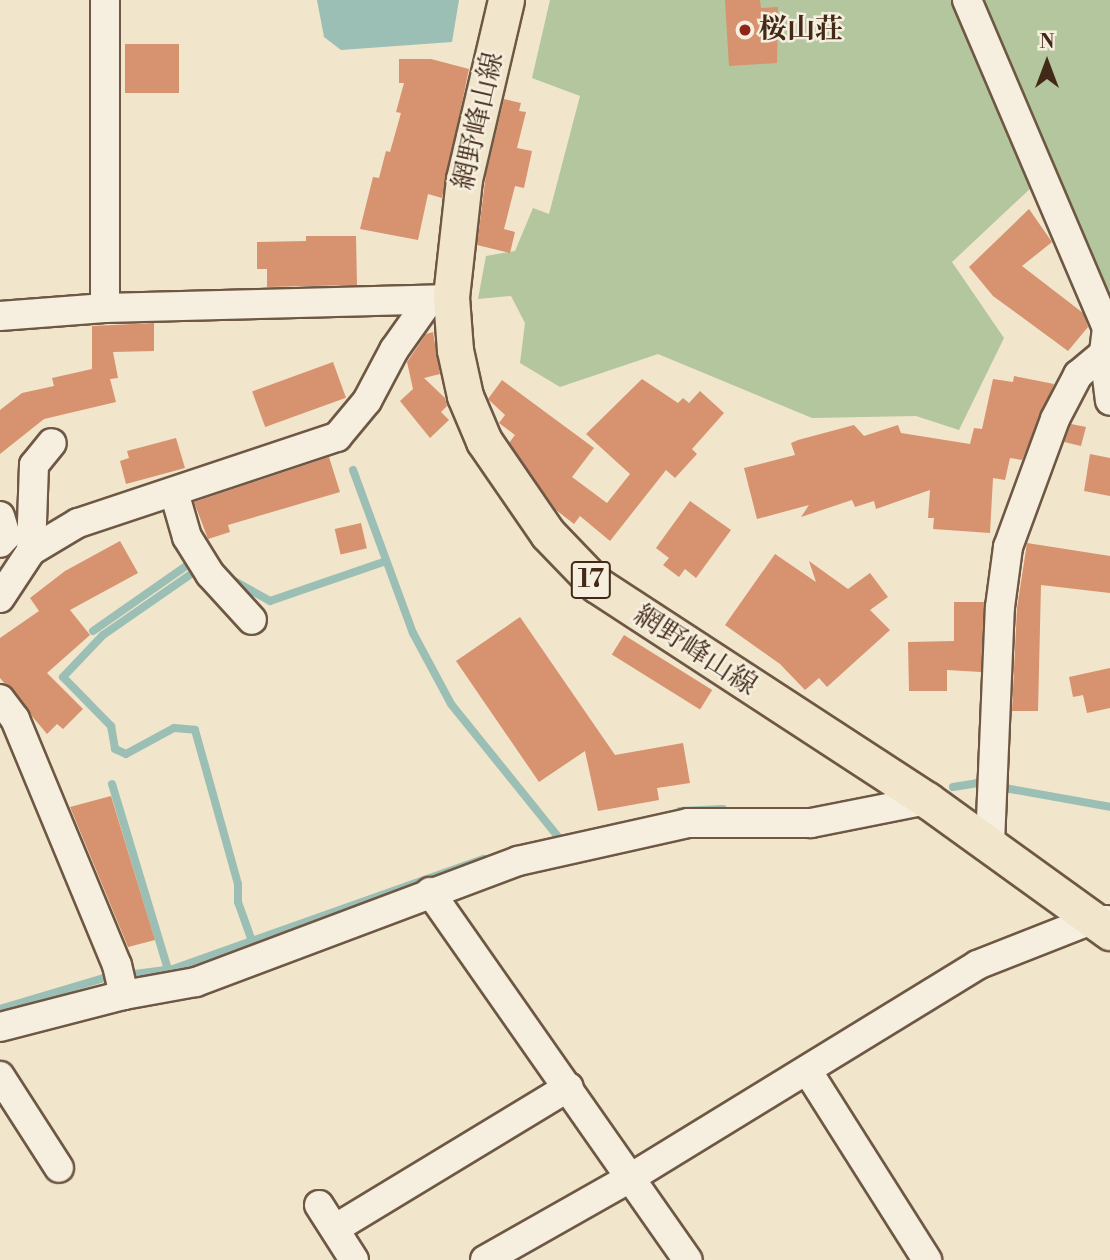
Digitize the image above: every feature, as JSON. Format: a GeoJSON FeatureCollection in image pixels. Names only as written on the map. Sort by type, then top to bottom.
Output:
{"type":"FeatureCollection","features":[{"type":"Feature","properties":{"kind":"main road","name":"網野峰山線"},"geometry":{"type":"LineString","coordinates":[[506,0],[464,179],[440,299],[465,396],[484,441],[548,534],[588,577],[694,652],[927,800],[1104,924]]}},
{"type":"Feature","properties":{"kind":"street"},"geometry":{"type":"LineString","coordinates":[[105,0],[105,308]]}},
{"type":"Feature","properties":{"kind":"street"},"geometry":{"type":"LineString","coordinates":[[967,0],[1108,328],[1104,353],[1110,401]]}},
{"type":"Feature","properties":{"kind":"street"},"geometry":{"type":"LineString","coordinates":[[0,316],[105,308],[440,299]]}},
{"type":"Feature","properties":{"kind":"street"},"geometry":{"type":"LineString","coordinates":[[0,598],[31,551],[78,523],[337,437],[367,401],[394,350],[440,299]]}},
{"type":"Feature","properties":{"kind":"street"},"geometry":{"type":"LineString","coordinates":[[990,843],[1000,607],[1008,547],[1055,419],[1078,375],[1104,353]]}},
{"type":"Feature","properties":{"kind":"street"},"geometry":{"type":"LineString","coordinates":[[31,551],[34,465],[52,443]]}},
{"type":"Feature","properties":{"kind":"street"},"geometry":{"type":"LineString","coordinates":[[174,492],[187,537],[210,574],[252,620]]}},
{"type":"Feature","properties":{"kind":"street"},"geometry":{"type":"LineString","coordinates":[[0,516],[6,536],[0,543]]}},
{"type":"Feature","properties":{"kind":"street"},"geometry":{"type":"LineString","coordinates":[[0,699],[15,719],[117,965],[124,995]]}},
{"type":"Feature","properties":{"kind":"street"},"geometry":{"type":"LineString","coordinates":[[0,1027],[124,995],[196,982],[517,861],[688,822],[811,823],[927,800]]}},
{"type":"Feature","properties":{"kind":"street"},"geometry":{"type":"LineString","coordinates":[[430,892],[688,1260]]}},
{"type":"Feature","properties":{"kind":"street"},"geometry":{"type":"LineString","coordinates":[[485,1260],[630,1178],[977,965],[1104,924]]}},
{"type":"Feature","properties":{"kind":"street"},"geometry":{"type":"LineString","coordinates":[[807,1070],[927,1260]]}},
{"type":"Feature","properties":{"kind":"street"},"geometry":{"type":"LineString","coordinates":[[0,1076],[60,1168]]}},
{"type":"Feature","properties":{"kind":"street"},"geometry":{"type":"LineString","coordinates":[[336,1228],[569,1087]]}},
{"type":"Feature","properties":{"kind":"street"},"geometry":{"type":"LineString","coordinates":[[320,1205],[354,1260]]}},
{"type":"Feature","properties":{"kind":"green space"},"geometry":{"type":"Polygon","coordinates":[[[550,0],[951,0],[1011,126],[1033,186],[952,262],[1004,338],[959,430],[916,416],[812,418],[658,354],[560,387],[520,363],[525,323],[511,296],[478,299],[486,256],[515,251],[533,208],[549,214],[580,96],[532,78],[550,0]]]}},
{"type":"Feature","properties":{"kind":"green space"},"geometry":{"type":"Polygon","coordinates":[[[979,0],[1110,0],[1110,309],[979,0]]]}},
{"type":"Feature","properties":{"kind":"water"},"geometry":{"type":"Polygon","coordinates":[[[317,0],[459,0],[452,42],[341,50],[324,37],[317,0]]]}},
{"type":"Feature","properties":{"kind":"building","name":"桜山荘"},"geometry":{"type":"Polygon","coordinates":[[[725,0],[760,0],[761,8],[778,7],[777,63],[729,66],[725,0]]]}},
{"type":"Feature","properties":{"kind":"building"},"geometry":{"type":"Polygon","coordinates":[[[125,44],[179,44],[179,93],[125,93],[125,44]]]}},
{"type":"Feature","properties":{"kind":"building"},"geometry":{"type":"Polygon","coordinates":[[[399,59],[431,59],[469,69],[442,198],[428,194],[418,240],[360,229],[373,177],[379,178],[401,113],[396,112],[404,83],[399,83],[399,59]]]}},
{"type":"Feature","properties":{"kind":"building"},"geometry":{"type":"Polygon","coordinates":[[[504,99],[521,103],[519,111],[526,112],[517,148],[532,151],[524,188],[515,186],[504,229],[515,232],[510,253],[477,245],[486,174],[504,99]]]}},
{"type":"Feature","properties":{"kind":"building"},"geometry":{"type":"Polygon","coordinates":[[[1029,209],[1052,242],[1022,266],[1083,313],[1088,327],[1068,351],[993,296],[969,267],[1029,209]]]}},
{"type":"Feature","properties":{"kind":"building"},"geometry":{"type":"Polygon","coordinates":[[[306,236],[356,236],[357,285],[267,287],[267,269],[257,269],[257,242],[306,241],[306,236]]]}},
{"type":"Feature","properties":{"kind":"building"},"geometry":{"type":"Polygon","coordinates":[[[154,323],[154,351],[113,352],[118,378],[110,379],[116,402],[44,419],[0,454],[0,410],[22,393],[54,386],[52,378],[92,369],[92,326],[154,323]]]}},
{"type":"Feature","properties":{"kind":"building"},"geometry":{"type":"Polygon","coordinates":[[[433,332],[440,374],[424,378],[445,398],[447,406],[441,412],[449,420],[430,438],[400,401],[413,389],[407,362],[426,334],[433,332]]]}},
{"type":"Feature","properties":{"kind":"building"},"geometry":{"type":"Polygon","coordinates":[[[333,362],[346,398],[265,427],[252,391],[333,362]]]}},
{"type":"Feature","properties":{"kind":"building"},"geometry":{"type":"Polygon","coordinates":[[[1014,376],[1054,384],[1022,460],[1010,458],[1005,480],[993,478],[990,533],[933,529],[934,518],[928,518],[930,490],[876,509],[874,501],[855,507],[852,500],[801,517],[809,505],[757,519],[744,468],[795,455],[791,443],[854,425],[864,436],[898,425],[901,433],[970,444],[974,428],[982,429],[993,379],[1013,382],[1014,376]]]}},
{"type":"Feature","properties":{"kind":"building"},"geometry":{"type":"Polygon","coordinates":[[[642,379],[678,403],[683,398],[689,403],[700,391],[724,413],[692,449],[697,454],[675,478],[666,470],[610,541],[580,516],[574,524],[556,510],[509,443],[515,435],[499,423],[505,415],[488,399],[502,380],[594,448],[572,477],[607,503],[630,474],[586,434],[642,379]]]}},
{"type":"Feature","properties":{"kind":"building"},"geometry":{"type":"Polygon","coordinates":[[[1071,424],[1086,427],[1081,446],[1064,442],[1071,424]]]}},
{"type":"Feature","properties":{"kind":"building"},"geometry":{"type":"Polygon","coordinates":[[[176,438],[185,468],[126,484],[120,461],[129,458],[127,451],[176,438]]]}},
{"type":"Feature","properties":{"kind":"building"},"geometry":{"type":"Polygon","coordinates":[[[1090,454],[1110,458],[1110,496],[1084,491],[1090,454]]]}},
{"type":"Feature","properties":{"kind":"building"},"geometry":{"type":"Polygon","coordinates":[[[329,457],[340,492],[228,525],[230,532],[208,539],[194,502],[329,457]]]}},
{"type":"Feature","properties":{"kind":"building"},"geometry":{"type":"Polygon","coordinates":[[[690,501],[731,530],[696,578],[685,569],[679,577],[663,565],[669,558],[656,548],[690,501]]]}},
{"type":"Feature","properties":{"kind":"building"},"geometry":{"type":"Polygon","coordinates":[[[361,523],[367,548],[341,554],[335,529],[361,523]]]}},
{"type":"Feature","properties":{"kind":"building"},"geometry":{"type":"Polygon","coordinates":[[[120,541],[138,573],[70,610],[90,635],[47,673],[83,709],[63,729],[57,724],[47,734],[0,678],[0,638],[39,611],[30,598],[65,571],[120,541]]]}},
{"type":"Feature","properties":{"kind":"building"},"geometry":{"type":"Polygon","coordinates":[[[1027,543],[1110,556],[1110,593],[1041,585],[1038,711],[1012,711],[1017,608],[1027,543]]]}},
{"type":"Feature","properties":{"kind":"building"},"geometry":{"type":"Polygon","coordinates":[[[775,554],[816,582],[809,561],[848,589],[870,573],[888,597],[870,610],[890,630],[827,687],[819,678],[805,690],[780,664],[725,625],[775,554]]]}},
{"type":"Feature","properties":{"kind":"building"},"geometry":{"type":"Polygon","coordinates":[[[954,602],[984,602],[981,672],[947,670],[947,691],[909,691],[908,642],[954,641],[954,602]]]}},
{"type":"Feature","properties":{"kind":"building"},"geometry":{"type":"Polygon","coordinates":[[[520,617],[615,755],[683,743],[690,783],[657,788],[659,800],[598,811],[585,751],[539,782],[456,661],[520,617]]]}},
{"type":"Feature","properties":{"kind":"building"},"geometry":{"type":"Polygon","coordinates":[[[624,635],[712,690],[700,710],[612,655],[624,635]]]}},
{"type":"Feature","properties":{"kind":"building"},"geometry":{"type":"Polygon","coordinates":[[[1110,668],[1110,708],[1087,713],[1083,695],[1073,697],[1069,677],[1110,668]]]}},
{"type":"Feature","properties":{"kind":"building"},"geometry":{"type":"Polygon","coordinates":[[[111,796],[155,940],[128,947],[70,807],[111,796]]]}},
{"type":"Feature","properties":{"kind":"waterway"},"geometry":{"type":"LineString","coordinates":[[353,470],[413,633],[451,704],[560,839]]}},
{"type":"Feature","properties":{"kind":"waterway"},"geometry":{"type":"LineString","coordinates":[[229,578],[270,601],[386,561]]}},
{"type":"Feature","properties":{"kind":"waterway"},"geometry":{"type":"LineString","coordinates":[[93,631],[189,564]]}},
{"type":"Feature","properties":{"kind":"waterway"},"geometry":{"type":"LineString","coordinates":[[194,572],[103,635],[63,677],[111,726],[115,749],[126,754],[174,728],[195,730],[238,884],[238,902],[252,941]]}},
{"type":"Feature","properties":{"kind":"waterway"},"geometry":{"type":"LineString","coordinates":[[953,787],[977,783],[1110,807]]}},
{"type":"Feature","properties":{"kind":"waterway"},"geometry":{"type":"LineString","coordinates":[[112,784],[168,970]]}},
{"type":"Feature","properties":{"kind":"waterway"},"geometry":{"type":"LineString","coordinates":[[680,811],[723,809]]}},
{"type":"Feature","properties":{"kind":"waterway"},"geometry":{"type":"LineString","coordinates":[[0,1009],[104,978],[173,969],[484,859]]}},
{"type":"Feature","properties":{"kind":"place","name":"桜山荘"},"geometry":{"type":"Point","coordinates":[745,30]}}]}
